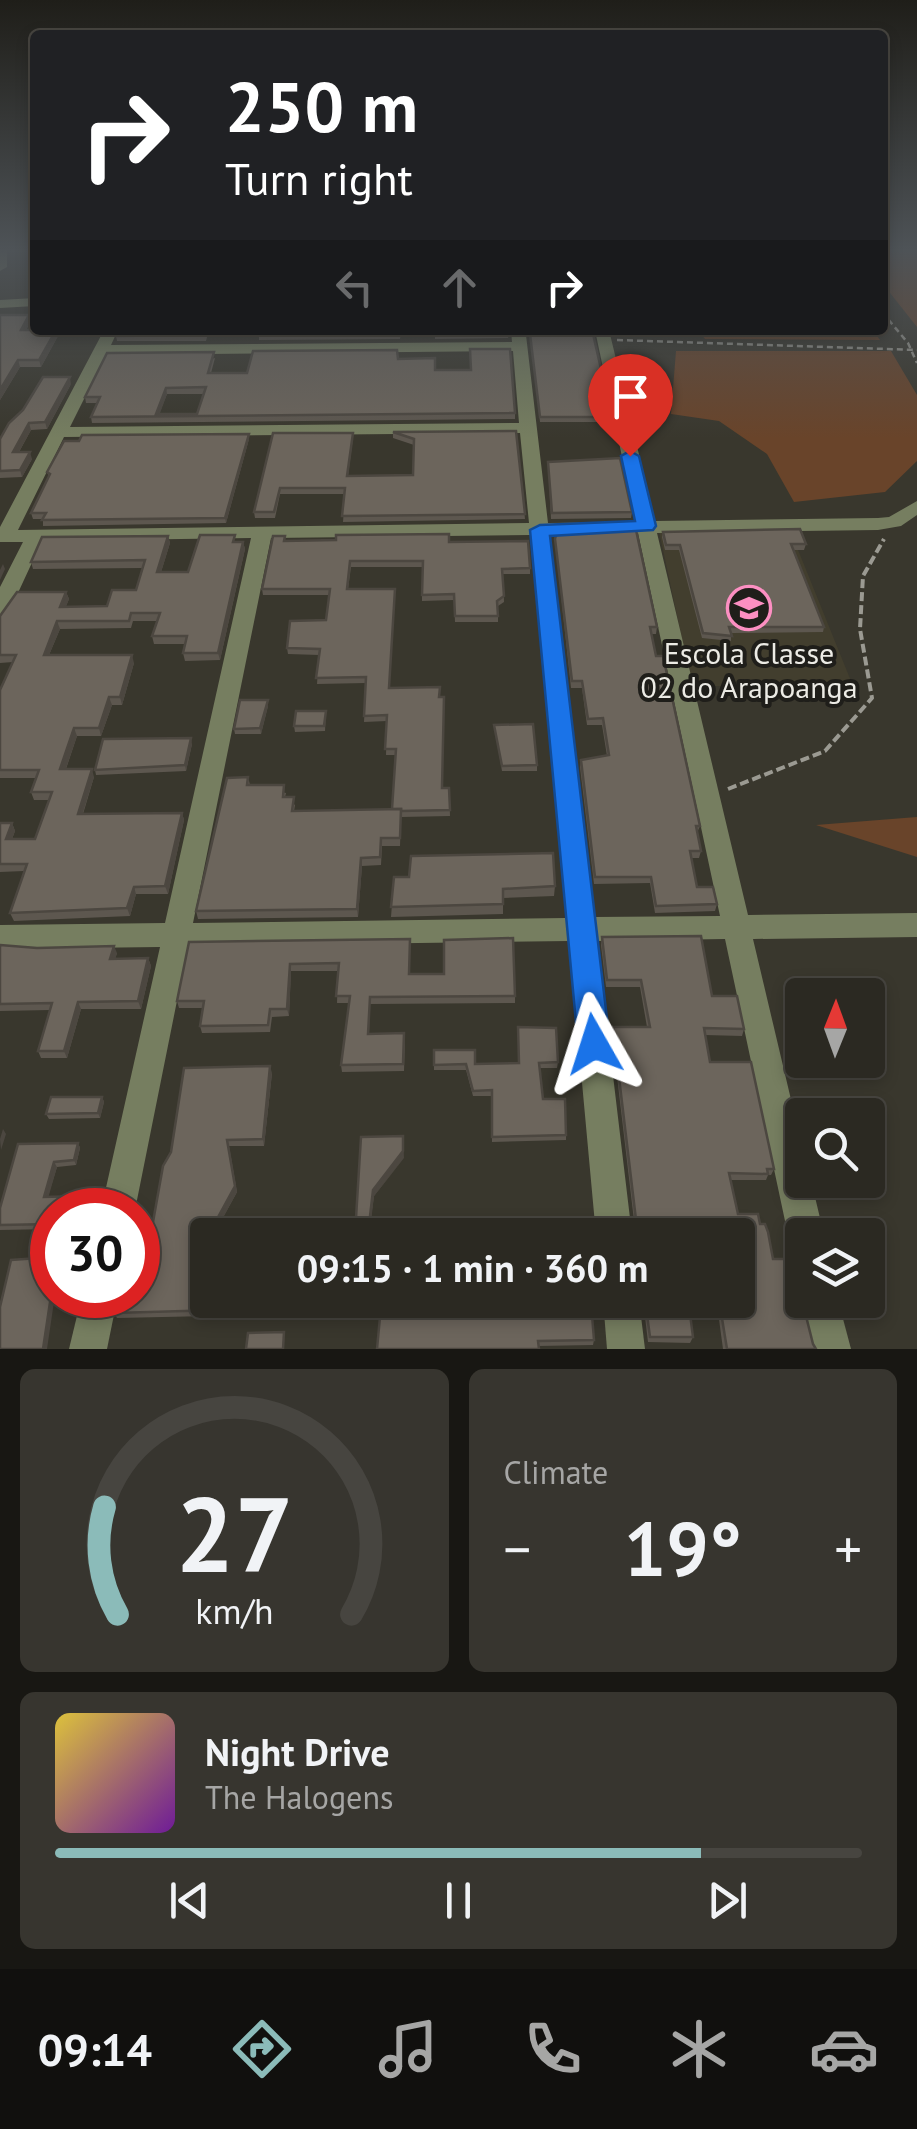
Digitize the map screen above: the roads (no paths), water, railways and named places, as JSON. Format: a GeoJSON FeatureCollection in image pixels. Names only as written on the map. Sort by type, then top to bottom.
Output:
{"type":"FeatureCollection","features":[{"type":"Feature","properties":{"kind":"street"},"geometry":{"type":"LineString","coordinates":[[108,335],[3,536],[917,522]]}},
{"type":"Feature","properties":{"kind":"street"},"geometry":{"type":"LineString","coordinates":[[100,350],[561,335]]}},
{"type":"Feature","properties":{"kind":"street"},"geometry":{"type":"LineString","coordinates":[[603,335],[802,1218]]}},
{"type":"Feature","properties":{"kind":"street"},"geometry":{"type":"LineString","coordinates":[[519,336],[612,1218]]}},
{"type":"Feature","properties":{"kind":"street"},"geometry":{"type":"LineString","coordinates":[[59,432],[528,428]]}},
{"type":"Feature","properties":{"kind":"street"},"geometry":{"type":"LineString","coordinates":[[894,522],[917,506]]}},
{"type":"Feature","properties":{"kind":"street"},"geometry":{"type":"LineString","coordinates":[[123,1188],[262,534]]}},
{"type":"Feature","properties":{"kind":"street"},"geometry":{"type":"LineString","coordinates":[[0,608],[34,536]]}},
{"type":"Feature","properties":{"kind":"street"},"geometry":{"type":"LineString","coordinates":[[0,938],[917,925]]}},
{"type":"Feature","properties":{"kind":"street"},"geometry":{"type":"LineString","coordinates":[[88,1349],[95,1318]]}},
{"type":"Feature","properties":{"kind":"street"},"geometry":{"type":"LineString","coordinates":[[623,1318],[626,1349]]}},
{"type":"Feature","properties":{"kind":"street"},"geometry":{"type":"LineString","coordinates":[[824,1318],[832,1349]]}},
{"type":"Feature","properties":{"kind":"place","name":"Escola Classe 02 do Arapoanga"},"geometry":{"type":"Point","coordinates":[749,608]}}]}
